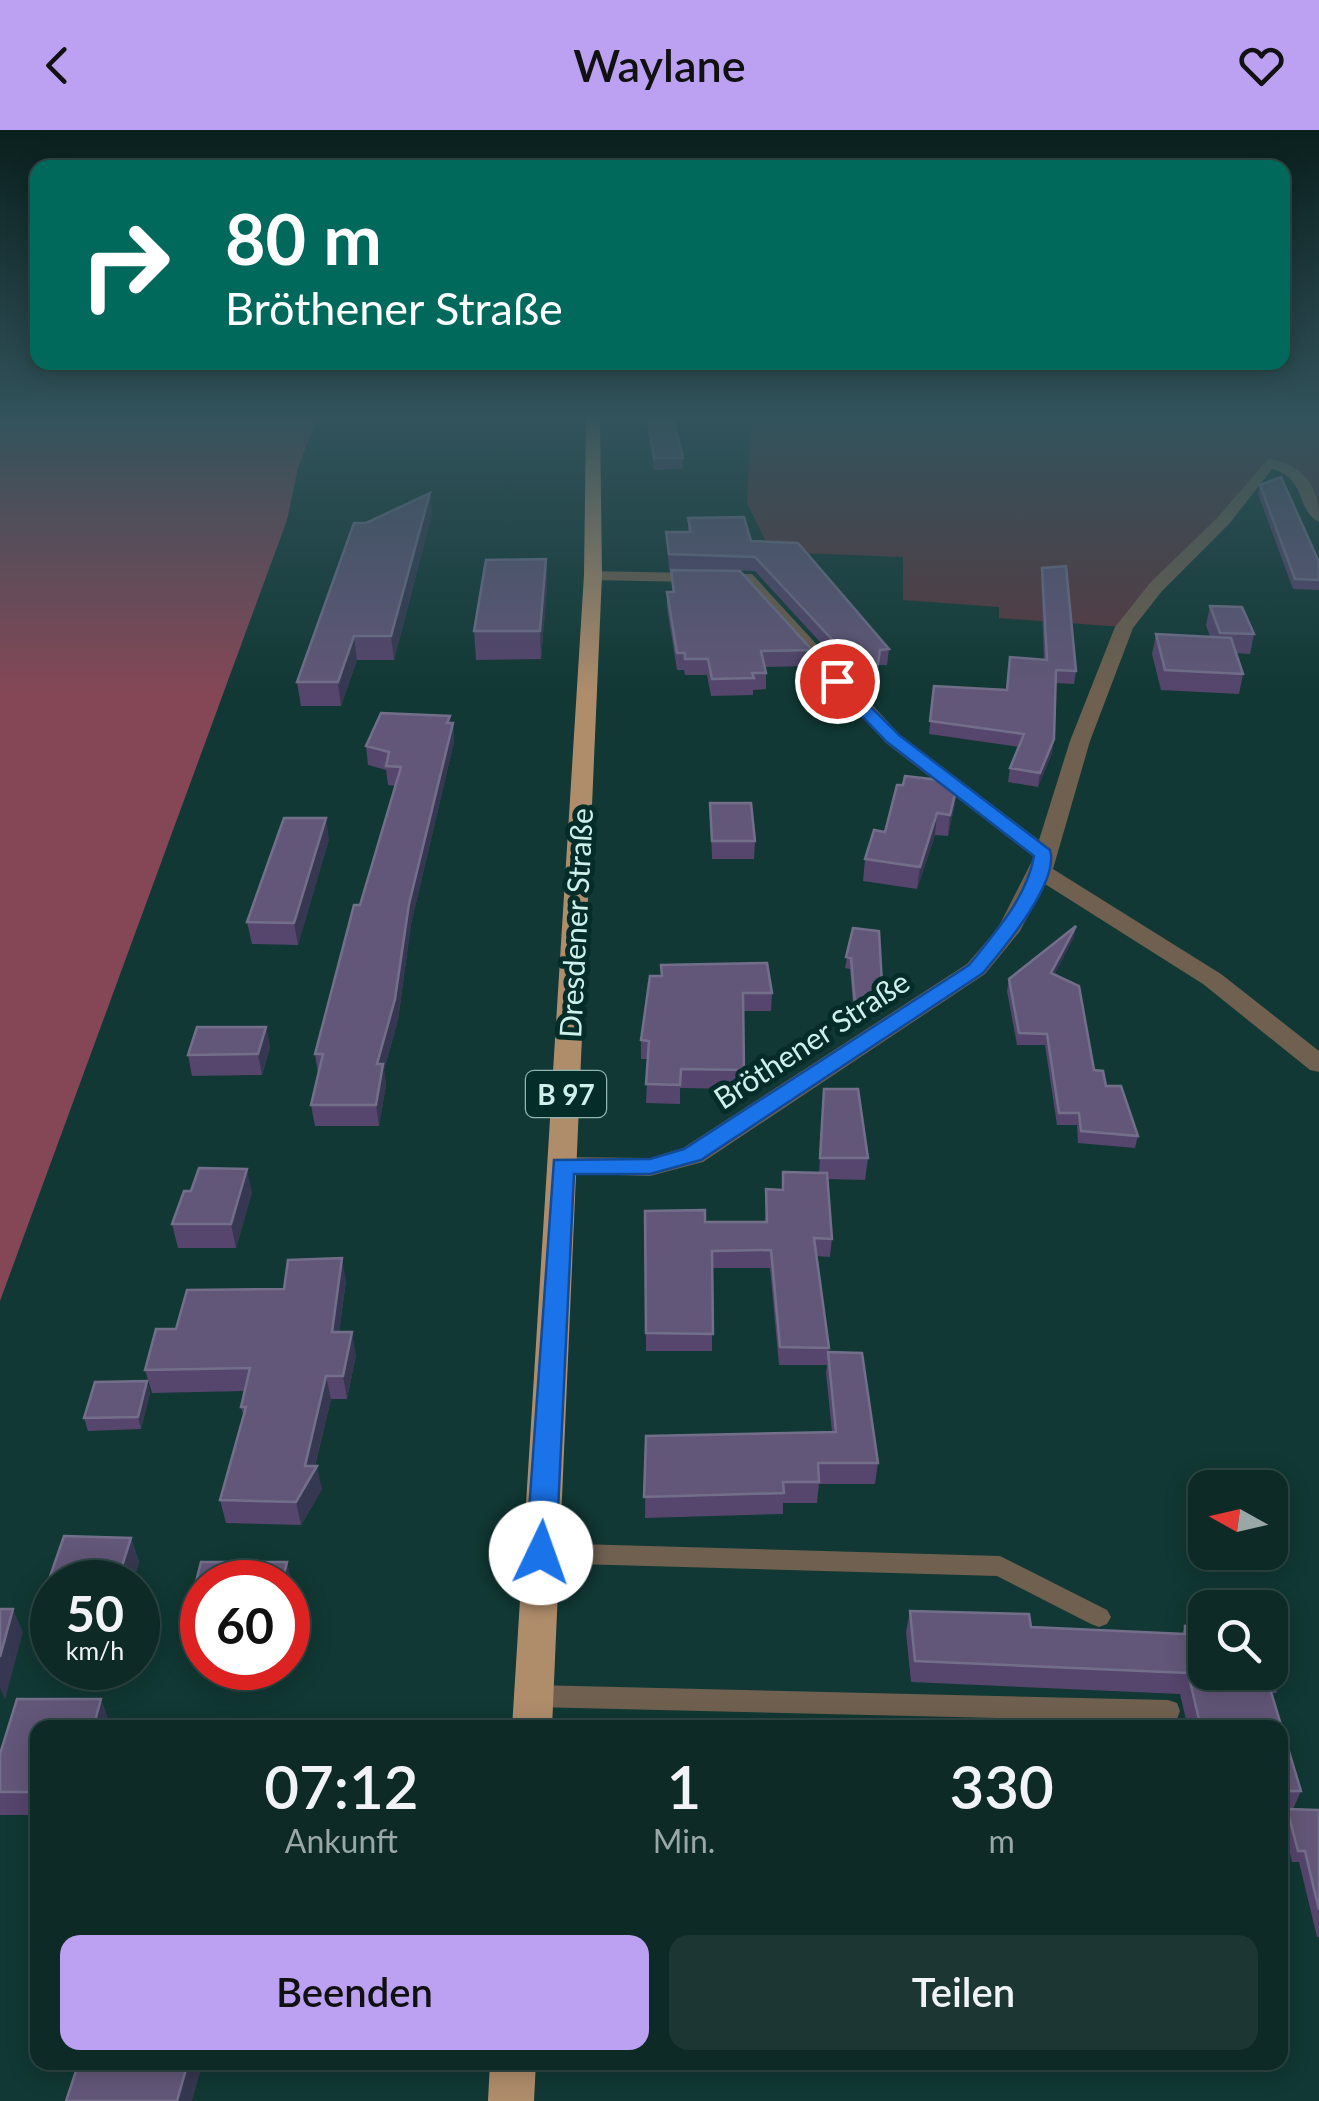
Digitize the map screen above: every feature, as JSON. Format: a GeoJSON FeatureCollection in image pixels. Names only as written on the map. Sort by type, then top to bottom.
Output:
{"type":"FeatureCollection","features":[{"type":"Feature","properties":{"kind":"main road","name":"Dresdener Straße"},"geometry":{"type":"LineString","coordinates":[[532,1720],[594,575],[594,510]]}},
{"type":"Feature","properties":{"kind":"main road"},"geometry":{"type":"LineString","coordinates":[[510,2101],[512,2070]]}},
{"type":"Feature","properties":{"kind":"street","name":"Bröthener Straße"},"geometry":{"type":"LineString","coordinates":[[562,1166],[650,1166],[692,1155],[976,969],[1008,930],[1042,863],[1124,627],[1156,587],[1232,510]]}},
{"type":"Feature","properties":{"kind":"street"},"geometry":{"type":"LineString","coordinates":[[594,575],[746,578],[893,739],[1042,863],[1212,979],[1319,1064]]}},
{"type":"Feature","properties":{"kind":"lane"},"geometry":{"type":"LineString","coordinates":[[541,1553],[1000,1566],[1098,1617]]}},
{"type":"Feature","properties":{"kind":"lane"},"geometry":{"type":"LineString","coordinates":[[534,1696],[1168,1710]]}},
{"type":"Feature","properties":{"kind":"shaded area"},"geometry":{"type":"Polygon","coordinates":[[[0,510],[289,510],[287,520],[0,1301],[0,510]]]}},
{"type":"Feature","properties":{"kind":"shaded area"},"geometry":{"type":"Polygon","coordinates":[[[750,510],[1227,510],[1123,627],[999,618],[999,607],[903,600],[903,557],[771,552],[750,510]]]}},
{"type":"Feature","properties":{"kind":"building"},"geometry":{"type":"Polygon","coordinates":[[[394,510],[425,510],[391,636],[354,636],[338,682],[297,682],[354,523],[366,523],[394,510]]]}},
{"type":"Feature","properties":{"kind":"building"},"geometry":{"type":"Polygon","coordinates":[[[1269,510],[1296,510],[1319,562],[1319,580],[1295,579],[1269,510]]]}},
{"type":"Feature","properties":{"kind":"building"},"geometry":{"type":"Polygon","coordinates":[[[744,517],[751,541],[798,543],[889,649],[880,650],[878,664],[854,663],[852,650],[842,650],[755,557],[669,554],[666,532],[691,532],[688,518],[744,517]]]}},
{"type":"Feature","properties":{"kind":"building"},"geometry":{"type":"Polygon","coordinates":[[[546,559],[540,631],[474,631],[486,560],[546,559]]]}},
{"type":"Feature","properties":{"kind":"building"},"geometry":{"type":"Polygon","coordinates":[[[1066,566],[1076,671],[1056,670],[1054,739],[1040,773],[1010,768],[1024,734],[930,721],[934,686],[1007,690],[1010,657],[1047,660],[1042,568],[1066,566]]]}},
{"type":"Feature","properties":{"kind":"building"},"geometry":{"type":"Polygon","coordinates":[[[671,570],[740,571],[812,650],[761,651],[766,673],[752,673],[754,678],[712,679],[708,659],[685,659],[685,653],[677,653],[667,592],[674,592],[671,570]]]}},
{"type":"Feature","properties":{"kind":"building"},"geometry":{"type":"Polygon","coordinates":[[[1210,606],[1242,607],[1254,634],[1220,633],[1210,606]]]}},
{"type":"Feature","properties":{"kind":"building"},"geometry":{"type":"Polygon","coordinates":[[[1156,634],[1231,638],[1243,674],[1165,670],[1156,634]]]}},
{"type":"Feature","properties":{"kind":"building"},"geometry":{"type":"Polygon","coordinates":[[[381,713],[450,716],[447,723],[453,723],[409,904],[395,999],[377,1064],[383,1064],[376,1105],[311,1105],[323,1054],[315,1054],[354,905],[360,905],[401,767],[386,766],[389,752],[366,746],[381,713]]]}},
{"type":"Feature","properties":{"kind":"building"},"geometry":{"type":"Polygon","coordinates":[[[905,776],[958,782],[950,815],[937,813],[920,867],[865,859],[874,830],[885,832],[897,785],[903,785],[905,776]]]}},
{"type":"Feature","properties":{"kind":"building"},"geometry":{"type":"Polygon","coordinates":[[[710,803],[751,803],[755,841],[712,841],[710,803]]]}},
{"type":"Feature","properties":{"kind":"building"},"geometry":{"type":"Polygon","coordinates":[[[284,818],[326,818],[294,923],[247,922],[284,818]]]}},
{"type":"Feature","properties":{"kind":"building"},"geometry":{"type":"Polygon","coordinates":[[[1076,926],[1051,973],[1079,986],[1094,1070],[1103,1071],[1106,1086],[1121,1086],[1138,1136],[1081,1131],[1079,1113],[1059,1113],[1047,1034],[1019,1033],[1009,979],[1076,926]]]}},
{"type":"Feature","properties":{"kind":"building"},"geometry":{"type":"Polygon","coordinates":[[[853,928],[879,931],[883,1003],[855,1004],[851,958],[846,957],[853,928]]]}},
{"type":"Feature","properties":{"kind":"building"},"geometry":{"type":"Polygon","coordinates":[[[767,963],[772,993],[743,993],[744,1070],[681,1069],[680,1085],[646,1084],[649,1041],[641,1040],[650,976],[662,976],[661,965],[767,963]]]}},
{"type":"Feature","properties":{"kind":"building"},"geometry":{"type":"Polygon","coordinates":[[[197,1027],[266,1027],[258,1054],[188,1055],[197,1027]]]}},
{"type":"Feature","properties":{"kind":"building"},"geometry":{"type":"Polygon","coordinates":[[[824,1089],[858,1089],[868,1158],[820,1158],[824,1089]]]}},
{"type":"Feature","properties":{"kind":"building"},"geometry":{"type":"Polygon","coordinates":[[[199,1168],[247,1169],[231,1224],[172,1224],[184,1191],[191,1191],[199,1168]]]}},
{"type":"Feature","properties":{"kind":"building"},"geometry":{"type":"Polygon","coordinates":[[[783,1172],[827,1173],[832,1239],[814,1238],[829,1348],[780,1347],[771,1250],[712,1251],[713,1334],[646,1333],[645,1211],[705,1210],[705,1222],[767,1222],[766,1189],[783,1190],[783,1172]]]}},
{"type":"Feature","properties":{"kind":"building"},"geometry":{"type":"Polygon","coordinates":[[[342,1258],[332,1332],[352,1332],[343,1376],[326,1376],[305,1466],[317,1466],[296,1502],[220,1500],[246,1407],[241,1407],[250,1368],[145,1370],[156,1329],[176,1329],[187,1290],[284,1289],[288,1260],[342,1258]]]}},
{"type":"Feature","properties":{"kind":"building"},"geometry":{"type":"Polygon","coordinates":[[[828,1352],[862,1353],[878,1463],[818,1463],[819,1482],[783,1482],[784,1493],[644,1497],[646,1436],[836,1432],[828,1352]]]}},
{"type":"Feature","properties":{"kind":"building"},"geometry":{"type":"Polygon","coordinates":[[[147,1381],[138,1417],[84,1418],[95,1382],[147,1381]]]}},
{"type":"Feature","properties":{"kind":"building"},"geometry":{"type":"Polygon","coordinates":[[[64,1536],[131,1538],[124,1560],[56,1560],[64,1536]]]}},
{"type":"Feature","properties":{"kind":"building"},"geometry":{"type":"Polygon","coordinates":[[[0,1609],[13,1609],[0,1657],[0,1609]]]}},
{"type":"Feature","properties":{"kind":"building"},"geometry":{"type":"Polygon","coordinates":[[[910,1611],[1029,1614],[1031,1627],[1185,1634],[1188,1626],[1188,1673],[915,1661],[910,1611]]]}},
{"type":"Feature","properties":{"kind":"building"},"geometry":{"type":"Polygon","coordinates":[[[1192,1690],[1270,1690],[1280,1720],[1199,1720],[1192,1690]]]}},
{"type":"Feature","properties":{"kind":"building"},"geometry":{"type":"Polygon","coordinates":[[[17,1699],[101,1699],[95,1720],[30,1720],[30,1792],[0,1792],[0,1754],[17,1699]]]}},
{"type":"Feature","properties":{"kind":"building"},"geometry":{"type":"Polygon","coordinates":[[[1288,1748],[1301,1791],[1288,1791],[1288,1748]]]}},
{"type":"Feature","properties":{"kind":"building"},"geometry":{"type":"Polygon","coordinates":[[[1288,1809],[1319,1810],[1319,1910],[1305,1851],[1298,1851],[1288,1809]]]}},
{"type":"Feature","properties":{"kind":"building"},"geometry":{"type":"Polygon","coordinates":[[[76,2070],[186,2070],[177,2101],[66,2101],[76,2070]]]}},
{"type":"Feature","properties":{"kind":"route"},"geometry":{"type":"LineString","coordinates":[[541,1553],[562,1166],[650,1166],[692,1155],[976,969],[1008,930],[1041,872],[1044,854],[893,739],[837,681]]}}]}
